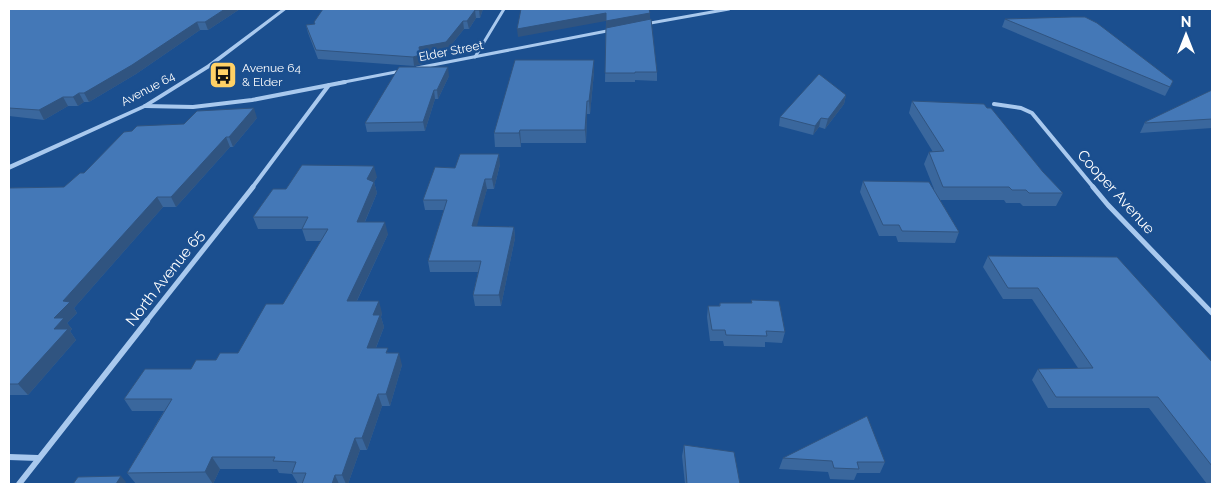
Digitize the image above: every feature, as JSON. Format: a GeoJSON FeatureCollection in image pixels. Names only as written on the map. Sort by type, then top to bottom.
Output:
{"type":"FeatureCollection","features":[{"type":"Feature","properties":{"kind":"street","name":"Avenue 64"},"geometry":{"type":"LineString","coordinates":[[9,168],[145,106],[209,66],[285,9]]}},
{"type":"Feature","properties":{"kind":"street"},"geometry":{"type":"LineString","coordinates":[[475,57],[504,9]]}},
{"type":"Feature","properties":{"kind":"street"},"geometry":{"type":"LineString","coordinates":[[638,25],[706,11],[729,9]]}},
{"type":"Feature","properties":{"kind":"street","name":"Elder Street"},"geometry":{"type":"LineString","coordinates":[[416,68],[619,29]]}},
{"type":"Feature","properties":{"kind":"street","name":"Elder Street"},"geometry":{"type":"LineString","coordinates":[[145,106],[193,107],[252,100],[407,70]]}},
{"type":"Feature","properties":{"kind":"street","name":"North Avenue 65"},"geometry":{"type":"LineString","coordinates":[[19,484],[278,155],[329,85]]}},
{"type":"Feature","properties":{"kind":"street","name":"Cooper Avenue"},"geometry":{"type":"LineString","coordinates":[[994,104],[1021,108],[1032,113],[1108,205],[1212,313]]}},
{"type":"Feature","properties":{"kind":"street"},"geometry":{"type":"LineString","coordinates":[[9,457],[38,458]]}},
{"type":"Feature","properties":{"kind":"building"},"geometry":{"type":"Polygon","coordinates":[[[9,9],[225,9],[205,22],[197,22],[132,65],[84,93],[79,93],[73,97],[63,97],[39,110],[9,108],[9,9]]]}},
{"type":"Feature","properties":{"kind":"building"},"geometry":{"type":"Polygon","coordinates":[[[323,9],[479,10],[475,10],[467,21],[463,21],[446,42],[419,47],[420,55],[413,57],[316,50],[306,25],[315,24],[314,22],[323,9]]]}},
{"type":"Feature","properties":{"kind":"building"},"geometry":{"type":"Polygon","coordinates":[[[521,9],[649,9],[650,13],[606,21],[606,13],[517,29],[521,9]]]}},
{"type":"Feature","properties":{"kind":"building"},"geometry":{"type":"Polygon","coordinates":[[[1085,17],[1097,23],[1173,81],[1170,87],[1005,19],[1085,17]]]}},
{"type":"Feature","properties":{"kind":"building"},"geometry":{"type":"Polygon","coordinates":[[[651,19],[657,72],[605,73],[606,28],[651,19]]]}},
{"type":"Feature","properties":{"kind":"building"},"geometry":{"type":"Polygon","coordinates":[[[515,60],[594,60],[589,101],[587,101],[585,130],[520,130],[519,133],[494,133],[515,60]]]}},
{"type":"Feature","properties":{"kind":"building"},"geometry":{"type":"Polygon","coordinates":[[[399,67],[448,67],[437,90],[434,90],[423,122],[365,123],[399,67]]]}},
{"type":"Feature","properties":{"kind":"building"},"geometry":{"type":"Polygon","coordinates":[[[819,74],[846,95],[828,119],[821,118],[815,126],[780,117],[819,74]]]}},
{"type":"Feature","properties":{"kind":"building"},"geometry":{"type":"Polygon","coordinates":[[[1212,90],[1212,119],[1145,123],[1145,122],[1212,90]]]}},
{"type":"Feature","properties":{"kind":"building"},"geometry":{"type":"Polygon","coordinates":[[[912,101],[984,104],[987,108],[991,108],[1043,172],[1063,193],[1029,193],[1026,190],[1012,190],[1009,187],[943,187],[929,152],[944,151],[912,101]]]}},
{"type":"Feature","properties":{"kind":"building"},"geometry":{"type":"Polygon","coordinates":[[[254,108],[171,197],[157,197],[63,301],[70,302],[54,318],[64,318],[54,329],[68,329],[18,384],[9,384],[9,188],[64,187],[80,173],[84,173],[124,132],[132,131],[137,126],[184,124],[197,111],[254,108]]]}},
{"type":"Feature","properties":{"kind":"building"},"geometry":{"type":"Polygon","coordinates":[[[460,154],[499,154],[492,179],[485,179],[472,226],[514,227],[499,295],[473,295],[481,261],[428,261],[447,200],[423,200],[435,167],[455,168],[460,154]]]}},
{"type":"Feature","properties":{"kind":"building"},"geometry":{"type":"Polygon","coordinates":[[[302,165],[374,166],[367,179],[374,182],[357,222],[385,222],[347,301],[379,301],[373,315],[380,315],[367,348],[388,348],[386,353],[399,353],[386,394],[378,394],[362,438],[355,438],[342,475],[335,475],[332,484],[302,484],[306,473],[292,473],[296,462],[273,461],[275,457],[212,457],[205,472],[127,473],[172,399],[124,399],[145,369],[191,369],[196,360],[216,360],[220,353],[238,353],[266,304],[283,304],[328,229],[302,229],[308,217],[253,217],[273,189],[286,189],[302,165]]]}},
{"type":"Feature","properties":{"kind":"building"},"geometry":{"type":"Polygon","coordinates":[[[863,181],[929,182],[959,232],[902,231],[899,225],[883,225],[863,181]]]}},
{"type":"Feature","properties":{"kind":"building"},"geometry":{"type":"Polygon","coordinates":[[[988,256],[1117,257],[1212,362],[1212,466],[1158,397],[1056,397],[1038,369],[1093,368],[1038,288],[1008,288],[988,256]]]}},
{"type":"Feature","properties":{"kind":"building"},"geometry":{"type":"Polygon","coordinates":[[[751,300],[779,301],[785,332],[766,331],[767,336],[726,335],[725,330],[712,330],[708,306],[720,306],[720,303],[752,303],[751,300]]]}},
{"type":"Feature","properties":{"kind":"building"},"geometry":{"type":"Polygon","coordinates":[[[867,416],[885,462],[857,462],[859,469],[834,468],[832,461],[783,458],[867,416]]]}},
{"type":"Feature","properties":{"kind":"building"},"geometry":{"type":"Polygon","coordinates":[[[684,445],[734,452],[740,484],[687,484],[684,445]]]}},
{"type":"Feature","properties":{"kind":"building"},"geometry":{"type":"Polygon","coordinates":[[[121,476],[116,484],[73,484],[78,477],[121,476]]]}},
{"type":"Feature","properties":{"kind":"place","name":"Avenue 64 & Elder"},"geometry":{"type":"Point","coordinates":[223,75]}}]}
